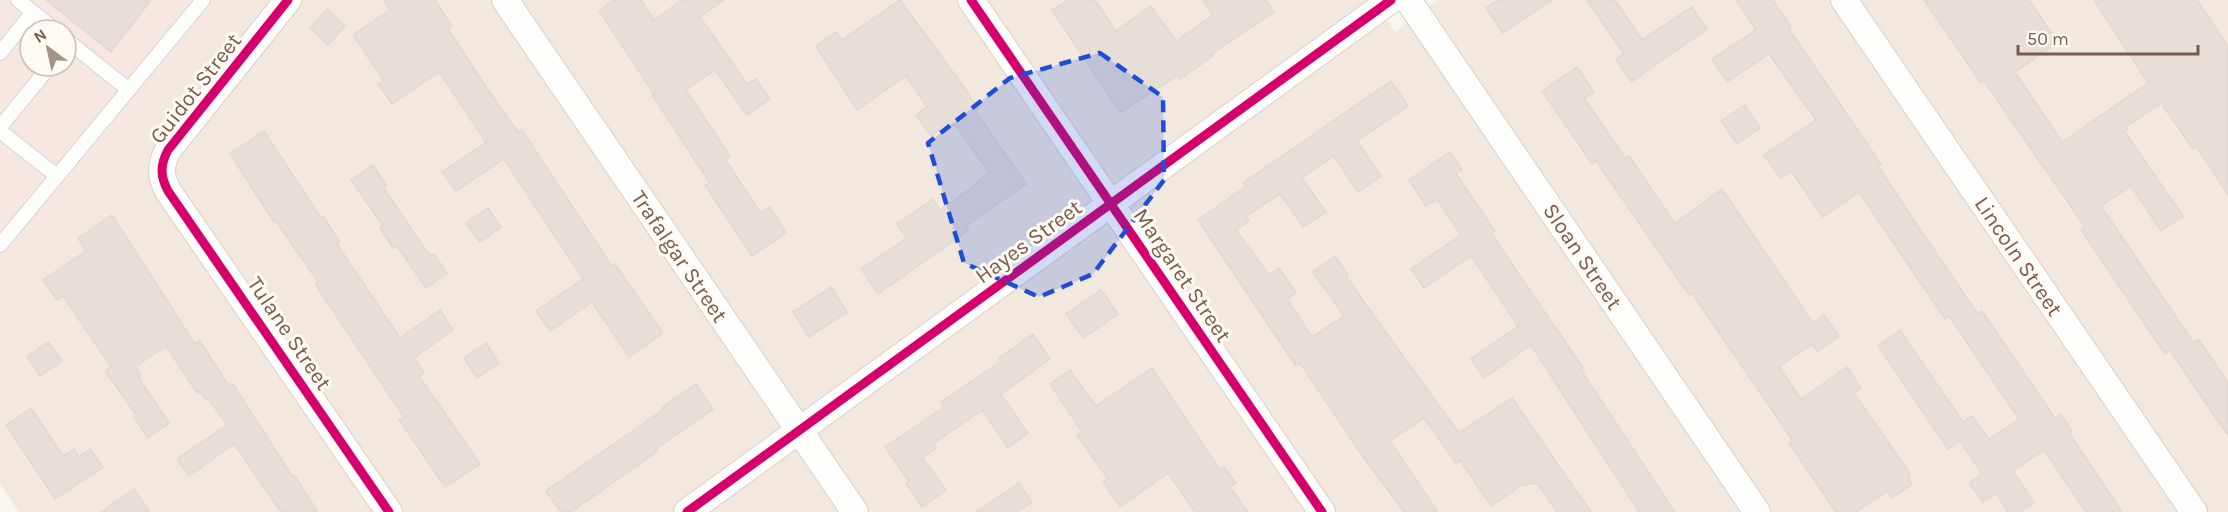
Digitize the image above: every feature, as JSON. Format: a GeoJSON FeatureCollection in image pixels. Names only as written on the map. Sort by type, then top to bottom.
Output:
{"type":"FeatureCollection","features":[{"type":"Feature","properties":{"kind":"street","name":"Guidot Street"},"geometry":{"type":"LineString","coordinates":[[162,174],[162,161],[168,150],[288,0]]}},
{"type":"Feature","properties":{"kind":"street","name":"Trafalgar Street"},"geometry":{"type":"LineString","coordinates":[[505,0],[855,512]]}},
{"type":"Feature","properties":{"kind":"street","name":"Margaret Street"},"geometry":{"type":"LineString","coordinates":[[971,0],[1322,512]]}},
{"type":"Feature","properties":{"kind":"street","name":"Hayes Street"},"geometry":{"type":"LineString","coordinates":[[687,512],[1391,0]]}},
{"type":"Feature","properties":{"kind":"street","name":"Sloan Street"},"geometry":{"type":"LineString","coordinates":[[1408,0],[1757,512]]}},
{"type":"Feature","properties":{"kind":"street","name":"Lincoln Street"},"geometry":{"type":"LineString","coordinates":[[1845,0],[2194,512]]}},
{"type":"Feature","properties":{"kind":"street","name":"Tulane Street"},"geometry":{"type":"LineString","coordinates":[[162,174],[168,191],[389,512]]}},
{"type":"Feature","properties":{"kind":"lane"},"geometry":{"type":"LineString","coordinates":[[18,0],[40,18]]}},
{"type":"Feature","properties":{"kind":"lane"},"geometry":{"type":"LineString","coordinates":[[0,245],[203,0]]}},
{"type":"Feature","properties":{"kind":"lane"},"geometry":{"type":"LineString","coordinates":[[0,53],[33,12]]}},
{"type":"Feature","properties":{"kind":"lane"},"geometry":{"type":"LineString","coordinates":[[78,51],[129,90]]}},
{"type":"Feature","properties":{"kind":"lane"},"geometry":{"type":"LineString","coordinates":[[40,78],[0,129],[57,176]]}},
{"type":"Feature","properties":{"kind":"highlighted area"},"geometry":{"type":"Polygon","coordinates":[[[1100,53],[1163,97],[1164,180],[1093,274],[1039,297],[964,263],[928,143],[1010,78],[1100,53]]]}},
{"type":"Feature","properties":{"kind":"shaded area"},"geometry":{"type":"Polygon","coordinates":[[[0,0],[229,0],[0,276],[0,0]]]}},
{"type":"Feature","properties":{"kind":"shaded area"},"geometry":{"type":"Polygon","coordinates":[[[229,0],[1374,0],[1395,32],[1438,0],[2228,0],[2228,512],[19,512],[0,484],[0,276],[229,0]]]}},
{"type":"Feature","properties":{"kind":"building"},"geometry":{"type":"Polygon","coordinates":[[[46,0],[151,0],[111,52],[78,26],[78,18],[68,18],[46,0]]]}},
{"type":"Feature","properties":{"kind":"building"},"geometry":{"type":"Polygon","coordinates":[[[384,0],[435,0],[452,26],[448,29],[486,87],[518,132],[522,130],[612,266],[615,264],[663,333],[629,357],[592,302],[550,331],[536,311],[583,279],[504,159],[456,191],[442,172],[486,142],[439,72],[392,104],[378,84],[384,81],[353,35],[390,10],[384,0]]]}},
{"type":"Feature","properties":{"kind":"building"},"geometry":{"type":"Polygon","coordinates":[[[614,0],[641,0],[654,20],[682,0],[724,0],[700,17],[747,84],[756,79],[770,99],[747,115],[715,70],[686,90],[730,156],[725,159],[761,213],[770,207],[786,233],[752,256],[705,185],[710,183],[599,11],[614,0]]]}},
{"type":"Feature","properties":{"kind":"building"},"geometry":{"type":"Polygon","coordinates":[[[900,0],[961,83],[978,108],[975,110],[1026,184],[966,226],[969,230],[878,294],[861,269],[907,238],[897,224],[933,199],[940,210],[989,173],[955,124],[942,132],[940,129],[931,136],[916,115],[927,107],[906,76],[857,110],[816,46],[836,32],[842,40],[900,0]]]}},
{"type":"Feature","properties":{"kind":"building"},"geometry":{"type":"Polygon","coordinates":[[[1068,0],[1095,0],[1116,31],[1151,6],[1176,41],[1213,15],[1203,0],[1266,0],[1274,12],[1180,79],[1178,75],[1120,113],[1052,10],[1068,0]]]}},
{"type":"Feature","properties":{"kind":"building"},"geometry":{"type":"Polygon","coordinates":[[[1498,0],[1552,0],[1503,33],[1486,8],[1498,0]]]}},
{"type":"Feature","properties":{"kind":"building"},"geometry":{"type":"Polygon","coordinates":[[[1587,0],[1615,0],[1642,40],[1692,7],[1707,29],[1631,82],[1616,59],[1624,54],[1587,0]]]}},
{"type":"Feature","properties":{"kind":"building"},"geometry":{"type":"Polygon","coordinates":[[[1736,0],[1773,0],[1791,27],[1789,29],[1881,164],[1878,166],[1917,225],[1978,314],[1982,311],[2055,418],[2061,414],[2072,431],[2069,433],[2122,512],[2086,512],[2044,450],[2013,471],[2034,502],[2020,512],[2008,512],[1996,493],[1983,502],[1969,483],[1982,474],[1960,441],[1948,449],[1878,346],[1900,330],[1963,422],[1972,416],[1989,439],[2019,419],[1949,316],[1945,319],[1859,192],[1823,217],[1791,171],[1780,178],[1764,155],[1816,120],[1769,54],[1727,82],[1712,59],[1756,30],[1736,0]]]}},
{"type":"Feature","properties":{"kind":"building"},"geometry":{"type":"Polygon","coordinates":[[[1924,0],[2029,0],[2058,42],[2015,72],[2062,142],[2148,83],[2094,0],[2197,0],[2228,46],[2228,195],[2196,146],[2193,149],[2161,103],[2126,127],[2128,129],[2125,132],[2183,216],[2161,231],[2131,186],[2101,206],[2193,342],[2198,339],[2228,382],[2228,436],[2170,350],[2165,354],[2081,230],[2085,227],[1984,81],[1981,83],[1924,0]]]}},
{"type":"Feature","properties":{"kind":"building"},"geometry":{"type":"Polygon","coordinates":[[[327,9],[345,26],[328,45],[310,28],[327,9]]]}},
{"type":"Feature","properties":{"kind":"building"},"geometry":{"type":"Polygon","coordinates":[[[1577,67],[1594,92],[1584,98],[1625,158],[1629,156],[1675,223],[1722,189],[1813,323],[1824,315],[1839,336],[1817,352],[1812,344],[1779,367],[1801,399],[1847,367],[1861,388],[1854,393],[1911,475],[1908,477],[1912,484],[1892,498],[1887,491],[1856,512],[1836,512],[1789,443],[1793,441],[1692,293],[1689,295],[1596,161],[1592,164],[1542,91],[1577,67]]]}},
{"type":"Feature","properties":{"kind":"building"},"geometry":{"type":"Polygon","coordinates":[[[1391,81],[1408,106],[1357,141],[1381,176],[1358,192],[1334,156],[1302,178],[1326,212],[1303,227],[1280,194],[1246,216],[1249,221],[1236,230],[1269,275],[1279,268],[1296,293],[1287,299],[1312,337],[1344,316],[1313,272],[1335,256],[1348,275],[1346,276],[1459,433],[1512,398],[1591,512],[1557,512],[1537,483],[1522,485],[1491,506],[1460,460],[1456,463],[1424,418],[1390,441],[1438,512],[1404,512],[1361,454],[1300,363],[1296,366],[1198,220],[1246,186],[1243,183],[1391,81]]]}},
{"type":"Feature","properties":{"kind":"building"},"geometry":{"type":"Polygon","coordinates":[[[1745,105],[1760,128],[1737,144],[1721,121],[1745,105]]]}},
{"type":"Feature","properties":{"kind":"building"},"geometry":{"type":"Polygon","coordinates":[[[264,131],[321,218],[323,216],[340,242],[337,244],[400,338],[440,310],[453,330],[414,358],[424,373],[419,376],[480,464],[445,487],[399,420],[404,417],[315,284],[318,282],[276,221],[274,222],[230,154],[264,131]]]}},
{"type":"Feature","properties":{"kind":"building"},"geometry":{"type":"Polygon","coordinates":[[[1450,152],[1462,170],[1456,174],[1495,231],[1491,233],[1583,368],[1581,370],[1675,512],[1639,512],[1531,345],[1484,378],[1471,359],[1518,326],[1471,256],[1424,288],[1411,269],[1461,235],[1437,199],[1426,206],[1409,180],[1450,152]]]}},
{"type":"Feature","properties":{"kind":"building"},"geometry":{"type":"Polygon","coordinates":[[[373,165],[386,185],[383,187],[430,256],[434,254],[447,273],[426,288],[397,246],[393,248],[380,228],[383,226],[351,180],[373,165]]]}},
{"type":"Feature","properties":{"kind":"building"},"geometry":{"type":"Polygon","coordinates":[[[488,208],[501,227],[480,242],[466,223],[488,208]]]}},
{"type":"Feature","properties":{"kind":"building"},"geometry":{"type":"Polygon","coordinates":[[[112,215],[195,344],[200,341],[229,386],[233,384],[318,512],[281,512],[234,444],[189,476],[177,459],[227,425],[208,398],[205,399],[200,391],[197,393],[166,346],[135,367],[141,376],[138,377],[169,423],[148,438],[134,418],[137,416],[105,371],[111,367],[63,296],[57,300],[43,280],[86,251],[78,238],[112,215]]]}},
{"type":"Feature","properties":{"kind":"building"},"geometry":{"type":"Polygon","coordinates":[[[831,287],[847,312],[809,337],[793,312],[831,287]]]}},
{"type":"Feature","properties":{"kind":"building"},"geometry":{"type":"Polygon","coordinates":[[[1101,290],[1118,314],[1083,338],[1066,314],[1101,290]]]}},
{"type":"Feature","properties":{"kind":"building"},"geometry":{"type":"Polygon","coordinates":[[[1033,334],[1050,359],[1001,394],[1028,433],[1008,448],[982,410],[933,444],[936,448],[923,458],[946,490],[922,507],[906,483],[909,481],[885,447],[944,407],[941,402],[1001,361],[999,358],[1033,334]]]}},
{"type":"Feature","properties":{"kind":"building"},"geometry":{"type":"Polygon","coordinates":[[[48,342],[62,361],[40,376],[27,357],[48,342]]]}},
{"type":"Feature","properties":{"kind":"building"},"geometry":{"type":"Polygon","coordinates":[[[486,343],[499,363],[477,378],[464,358],[486,343]]]}},
{"type":"Feature","properties":{"kind":"building"},"geometry":{"type":"Polygon","coordinates":[[[1152,368],[1220,470],[1224,467],[1236,483],[1230,487],[1248,512],[1195,512],[1168,473],[1120,507],[1103,482],[1108,479],[1077,435],[1082,432],[1050,384],[1070,370],[1096,406],[1152,368]]]}},
{"type":"Feature","properties":{"kind":"building"},"geometry":{"type":"Polygon","coordinates":[[[696,384],[713,409],[571,512],[561,512],[546,491],[696,384]]]}},
{"type":"Feature","properties":{"kind":"building"},"geometry":{"type":"Polygon","coordinates":[[[31,408],[63,456],[74,449],[79,457],[90,449],[103,467],[55,499],[6,425],[31,408]]]}},
{"type":"Feature","properties":{"kind":"building"},"geometry":{"type":"Polygon","coordinates":[[[1019,483],[1032,502],[1017,512],[976,512],[1019,483]]]}},
{"type":"Feature","properties":{"kind":"building"},"geometry":{"type":"Polygon","coordinates":[[[134,489],[150,512],[101,512],[134,489]]]}},
{"type":"Feature","properties":{"kind":"cycle path"},"geometry":{"type":"LineString","coordinates":[[288,0],[168,150],[162,166],[162,175],[168,191],[389,512]]}},
{"type":"Feature","properties":{"kind":"cycle path"},"geometry":{"type":"LineString","coordinates":[[971,0],[1322,512]]}},
{"type":"Feature","properties":{"kind":"cycle path"},"geometry":{"type":"LineString","coordinates":[[687,512],[1391,0]]}}]}
